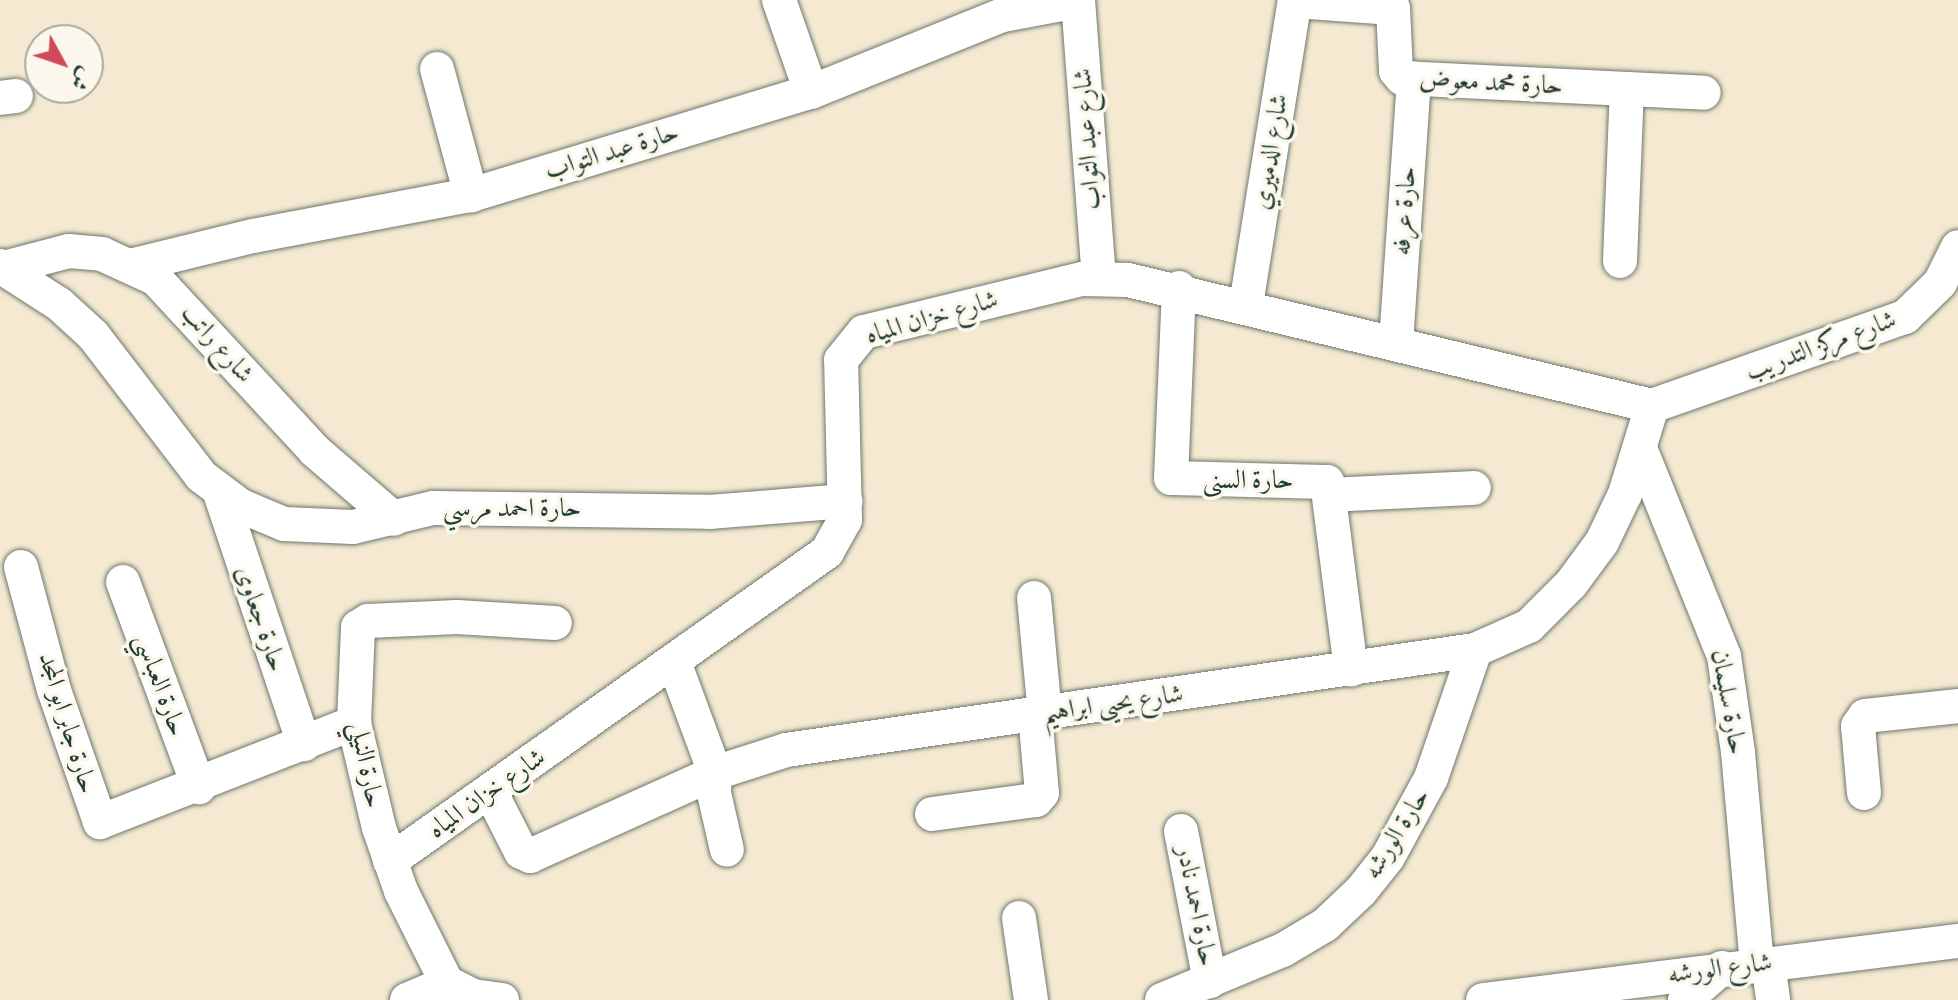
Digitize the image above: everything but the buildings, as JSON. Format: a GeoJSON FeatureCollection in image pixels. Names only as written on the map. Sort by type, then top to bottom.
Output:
{"type":"FeatureCollection","features":[{"type":"Feature","properties":{"kind":"street"},"geometry":{"type":"LineString","coordinates":[[779,0],[811,92]]}},
{"type":"Feature","properties":{"kind":"street","name":"حارة عبد التواب"},"geometry":{"type":"LineString","coordinates":[[134,265],[253,236],[471,195],[811,92],[967,27],[1040,5],[1078,0]]}},
{"type":"Feature","properties":{"kind":"street","name":"شارع عبد التواب"},"geometry":{"type":"LineString","coordinates":[[1078,0],[1099,278]]}},
{"type":"Feature","properties":{"kind":"street","name":"حارة محمد معوض"},"geometry":{"type":"LineString","coordinates":[[1295,0],[1393,8],[1397,75],[1414,79],[1704,93]]}},
{"type":"Feature","properties":{"kind":"street","name":"شارع الدميري"},"geometry":{"type":"LineString","coordinates":[[1246,305],[1295,0]]}},
{"type":"Feature","properties":{"kind":"street"},"geometry":{"type":"LineString","coordinates":[[437,69],[471,195]]}},
{"type":"Feature","properties":{"kind":"street","name":"حارة عرفه"},"geometry":{"type":"LineString","coordinates":[[1396,343],[1414,79]]}},
{"type":"Feature","properties":{"kind":"street"},"geometry":{"type":"LineString","coordinates":[[1620,261],[1627,89]]}},
{"type":"Feature","properties":{"kind":"street","name":"شارع مركز التدريب"},"geometry":{"type":"LineString","coordinates":[[1652,406],[1905,317],[1940,283],[1958,247]]}},
{"type":"Feature","properties":{"kind":"street","name":"شارع راتب"},"geometry":{"type":"LineString","coordinates":[[2,267],[69,251],[134,265],[176,297],[306,442],[394,519]]}},
{"type":"Feature","properties":{"kind":"street","name":"حارة احمد مرسي"},"geometry":{"type":"LineString","coordinates":[[2,267],[59,304],[93,335],[174,445],[220,493],[284,524],[353,527],[433,508],[709,512],[846,501]]}},
{"type":"Feature","properties":{"kind":"street","name":"شارع خزان المياه"},"geometry":{"type":"LineString","coordinates":[[390,861],[491,793],[827,552],[845,520],[840,378],[850,344],[881,327],[1099,278],[1179,288],[1652,406]]}},
{"type":"Feature","properties":{"kind":"street","name":"حارة السنى"},"geometry":{"type":"LineString","coordinates":[[1179,288],[1171,478],[1324,480],[1330,495],[1351,669]]}},
{"type":"Feature","properties":{"kind":"street","name":"شارع يحيى ابراهيم"},"geometry":{"type":"LineString","coordinates":[[491,793],[521,852],[530,856],[715,773],[786,750],[1475,650],[1529,626],[1571,584],[1602,542],[1642,453],[1652,406]]}},
{"type":"Feature","properties":{"kind":"street","name":"حارة سليمان"},"geometry":{"type":"LineString","coordinates":[[1642,453],[1724,656],[1762,964],[1773,1000]]}},
{"type":"Feature","properties":{"kind":"street"},"geometry":{"type":"LineString","coordinates":[[1330,495],[1474,488]]}},
{"type":"Feature","properties":{"kind":"street","name":"حارة جعاوى"},"geometry":{"type":"LineString","coordinates":[[220,493],[304,744]]}},
{"type":"Feature","properties":{"kind":"street","name":"حارة جابر ابو المجد"},"geometry":{"type":"LineString","coordinates":[[21,567],[97,818],[105,823],[199,787]]}},
{"type":"Feature","properties":{"kind":"street","name":"حارة العباسي"},"geometry":{"type":"LineString","coordinates":[[123,582],[199,787]]}},
{"type":"Feature","properties":{"kind":"street"},"geometry":{"type":"LineString","coordinates":[[932,814],[1036,800],[1042,793],[1034,598]]}},
{"type":"Feature","properties":{"kind":"street","name":"حارة النيلي"},"geometry":{"type":"LineString","coordinates":[[447,983],[390,861],[354,723],[357,633],[362,623],[457,617],[555,623]]}},
{"type":"Feature","properties":{"kind":"street","name":"حارة الورشه"},"geometry":{"type":"LineString","coordinates":[[1162,1000],[1283,950],[1325,925],[1361,891],[1388,857],[1431,778],[1475,650]]}},
{"type":"Feature","properties":{"kind":"street"},"geometry":{"type":"LineString","coordinates":[[674,662],[715,773],[714,793],[727,850]]}},
{"type":"Feature","properties":{"kind":"street"},"geometry":{"type":"LineString","coordinates":[[1864,793],[1858,726],[1865,716],[1958,706]]}},
{"type":"Feature","properties":{"kind":"street"},"geometry":{"type":"LineString","coordinates":[[199,787],[354,723]]}},
{"type":"Feature","properties":{"kind":"street","name":"حارة احمد نادر"},"geometry":{"type":"LineString","coordinates":[[1181,831],[1210,981]]}},
{"type":"Feature","properties":{"kind":"street"},"geometry":{"type":"LineString","coordinates":[[1019,918],[1031,1000]]}},
{"type":"Feature","properties":{"kind":"street","name":"شارع الورشه"},"geometry":{"type":"LineString","coordinates":[[1483,1000],[1958,941]]}},
{"type":"Feature","properties":{"kind":"street"},"geometry":{"type":"LineString","coordinates":[[1685,1000],[1722,968]]}},
{"type":"Feature","properties":{"kind":"street"},"geometry":{"type":"LineString","coordinates":[[407,1000],[447,983],[473,996],[502,1000]]}}]}
